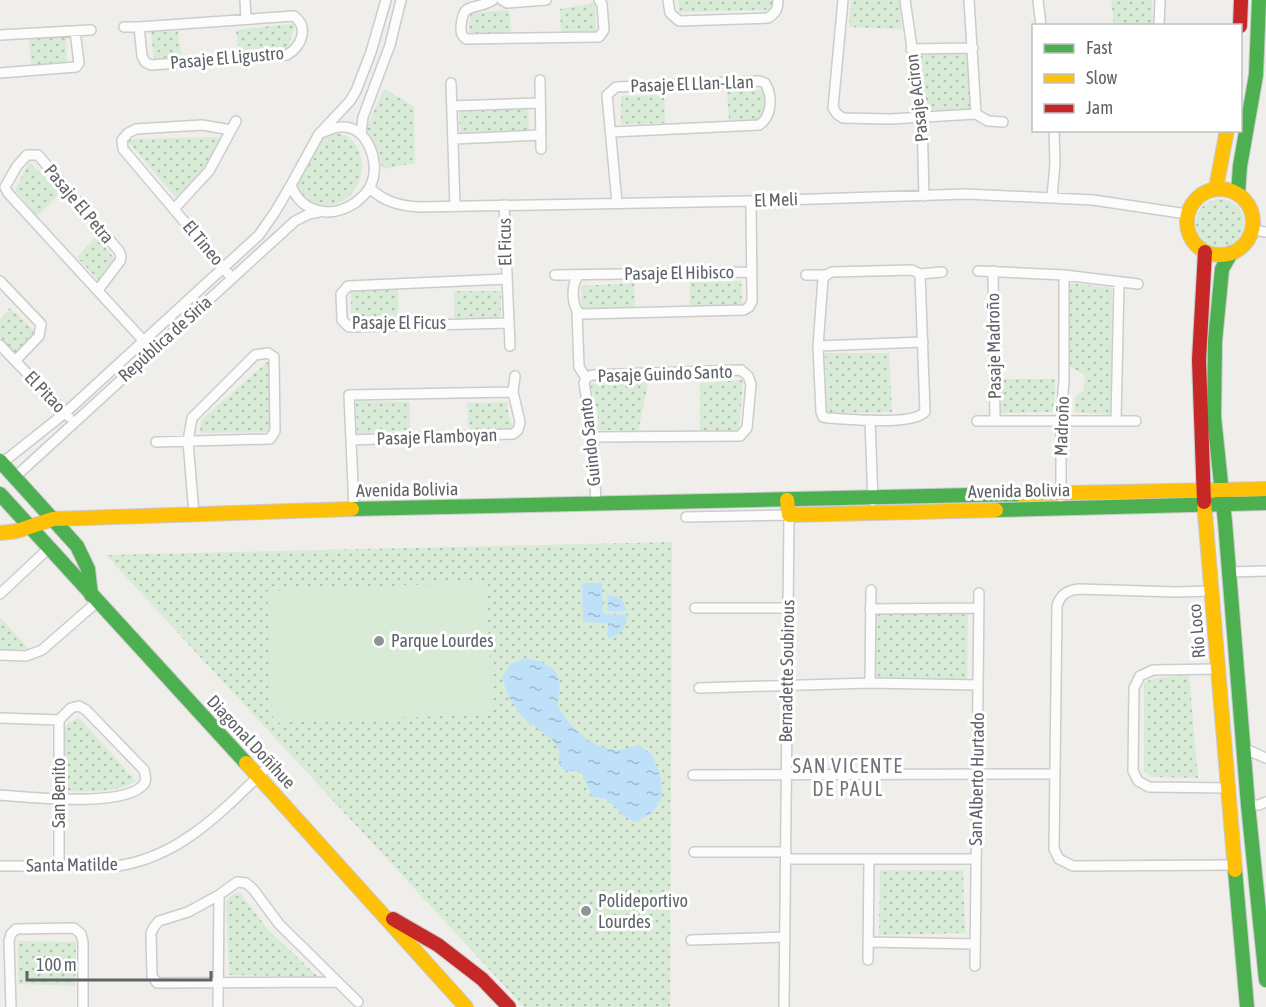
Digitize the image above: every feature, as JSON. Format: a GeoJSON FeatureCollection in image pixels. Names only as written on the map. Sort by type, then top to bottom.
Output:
{"type":"FeatureCollection","features":[{"type":"Feature","properties":{"kind":"street"},"geometry":{"type":"LineString","coordinates":[[245,0],[246,19]]}},
{"type":"Feature","properties":{"kind":"street"},"geometry":{"type":"LineString","coordinates":[[386,0],[372,52],[356,91],[350,101],[319,134],[291,184],[300,200],[322,212],[332,213],[350,206],[365,194],[374,180],[374,159],[361,134],[363,117],[390,45],[401,0]]}},
{"type":"Feature","properties":{"kind":"street"},"geometry":{"type":"LineString","coordinates":[[493,0],[464,8],[461,33],[463,37],[466,39],[599,37],[604,30],[602,4],[599,0]]}},
{"type":"Feature","properties":{"kind":"street"},"geometry":{"type":"LineString","coordinates":[[502,0],[507,3],[546,0]]}},
{"type":"Feature","properties":{"kind":"street"},"geometry":{"type":"LineString","coordinates":[[668,0],[670,13],[679,21],[768,18],[778,9],[778,0]]}},
{"type":"Feature","properties":{"kind":"street"},"geometry":{"type":"LineString","coordinates":[[843,0],[833,108],[837,114],[843,118],[867,119],[976,114],[988,121],[1003,122]]}},
{"type":"Feature","properties":{"kind":"street","name":"Pasaje Aciron"},"geometry":{"type":"LineString","coordinates":[[905,0],[922,116],[924,196]]}},
{"type":"Feature","properties":{"kind":"street"},"geometry":{"type":"LineString","coordinates":[[969,0],[976,114]]}},
{"type":"Feature","properties":{"kind":"street"},"geometry":{"type":"LineString","coordinates":[[1038,0],[1041,24]]}},
{"type":"Feature","properties":{"kind":"street"},"geometry":{"type":"LineString","coordinates":[[1159,24],[1160,0]]}},
{"type":"Feature","properties":{"kind":"street"},"geometry":{"type":"LineString","coordinates":[[1240,24],[1241,0]]}},
{"type":"Feature","properties":{"kind":"street"},"geometry":{"type":"LineString","coordinates":[[1238,194],[1238,180],[1256,73],[1259,0]]}},
{"type":"Feature","properties":{"kind":"street","name":"Pasaje El Ligustro"},"geometry":{"type":"LineString","coordinates":[[124,27],[294,16],[301,21],[304,29],[300,43],[287,55],[151,64],[145,62],[142,57],[139,27]]}},
{"type":"Feature","properties":{"kind":"street"},"geometry":{"type":"LineString","coordinates":[[0,35],[91,30]]}},
{"type":"Feature","properties":{"kind":"street"},"geometry":{"type":"LineString","coordinates":[[0,73],[76,67],[79,63],[75,31]]}},
{"type":"Feature","properties":{"kind":"street"},"geometry":{"type":"LineString","coordinates":[[911,49],[972,48]]}},
{"type":"Feature","properties":{"kind":"street"},"geometry":{"type":"LineString","coordinates":[[540,80],[541,149]]}},
{"type":"Feature","properties":{"kind":"street","name":"Pasaje El Llan-Llan"},"geometry":{"type":"LineString","coordinates":[[759,81],[765,83],[769,89],[770,115],[759,125],[610,132],[607,95],[616,87],[759,81]]}},
{"type":"Feature","properties":{"kind":"street"},"geometry":{"type":"LineString","coordinates":[[451,83],[455,207]]}},
{"type":"Feature","properties":{"kind":"street"},"geometry":{"type":"LineString","coordinates":[[452,106],[540,103]]}},
{"type":"Feature","properties":{"kind":"street"},"geometry":{"type":"LineString","coordinates":[[174,208],[209,171],[236,121]]}},
{"type":"Feature","properties":{"kind":"street","name":"El Tineo"},"geometry":{"type":"LineString","coordinates":[[231,130],[202,125],[136,129],[122,140],[123,149],[232,278]]}},
{"type":"Feature","properties":{"kind":"street"},"geometry":{"type":"LineString","coordinates":[[319,134],[334,128],[345,127],[361,134]]}},
{"type":"Feature","properties":{"kind":"street"},"geometry":{"type":"LineString","coordinates":[[610,132],[617,203]]}},
{"type":"Feature","properties":{"kind":"street"},"geometry":{"type":"LineString","coordinates":[[1052,197],[1055,164],[1054,132]]}},
{"type":"Feature","properties":{"kind":"street"},"geometry":{"type":"LineString","coordinates":[[1216,188],[1227,132]]}},
{"type":"Feature","properties":{"kind":"street"},"geometry":{"type":"LineString","coordinates":[[454,139],[541,135]]}},
{"type":"Feature","properties":{"kind":"street","name":"Pasaje El Petra"},"geometry":{"type":"LineString","coordinates":[[27,155],[38,155],[119,251],[120,261],[98,290],[8,193],[5,187],[7,181],[27,155]]}},
{"type":"Feature","properties":{"kind":"street","name":"República de Siria"},"geometry":{"type":"LineString","coordinates":[[1,462],[65,413],[266,226],[291,184]]}},
{"type":"Feature","properties":{"kind":"street","name":"El Meli"},"geometry":{"type":"LineString","coordinates":[[370,188],[377,195],[402,205],[455,207],[966,194],[1093,200],[1187,214]]}},
{"type":"Feature","properties":{"kind":"street"},"geometry":{"type":"LineString","coordinates":[[1216,188],[1227,189],[1238,194],[1251,210],[1259,231],[1230,253],[1216,255],[1205,252],[1190,238],[1187,214],[1190,205],[1198,195],[1216,188]]}},
{"type":"Feature","properties":{"kind":"street"},"geometry":{"type":"LineString","coordinates":[[751,201],[751,272]]}},
{"type":"Feature","properties":{"kind":"street","name":"El Ficus"},"geometry":{"type":"LineString","coordinates":[[504,205],[510,346]]}},
{"type":"Feature","properties":{"kind":"street","name":"República de Siria"},"geometry":{"type":"LineString","coordinates":[[15,477],[295,220],[322,212]]}},
{"type":"Feature","properties":{"kind":"street","name":"Río Loco"},"geometry":{"type":"LineString","coordinates":[[1205,252],[1199,360],[1203,490],[1247,1007]]}},
{"type":"Feature","properties":{"kind":"street","name":"Río Loco"},"geometry":{"type":"LineString","coordinates":[[1230,253],[1222,269],[1215,341],[1214,417],[1224,505],[1248,805],[1266,980]]}},
{"type":"Feature","properties":{"kind":"street"},"geometry":{"type":"LineString","coordinates":[[806,275],[912,270],[920,274],[942,272]]}},
{"type":"Feature","properties":{"kind":"street","name":"Pasaje Madroño"},"geometry":{"type":"LineString","coordinates":[[978,271],[1064,275],[1138,284]]}},
{"type":"Feature","properties":{"kind":"street","name":"Pasaje Madroño"},"geometry":{"type":"LineString","coordinates":[[993,271],[995,421]]}},
{"type":"Feature","properties":{"kind":"street","name":"Pasaje El Hibisco"},"geometry":{"type":"LineString","coordinates":[[555,275],[751,272],[752,301],[744,310],[582,314],[577,311]]}},
{"type":"Feature","properties":{"kind":"street"},"geometry":{"type":"LineString","coordinates":[[826,274],[823,279],[818,346],[820,412],[823,417],[870,420],[914,419],[924,412],[920,274]]}},
{"type":"Feature","properties":{"kind":"street"},"geometry":{"type":"LineString","coordinates":[[577,311],[574,305],[574,283],[579,275]]}},
{"type":"Feature","properties":{"kind":"street","name":"Madroño"},"geometry":{"type":"LineString","coordinates":[[1059,508],[1064,380],[1064,275]]}},
{"type":"Feature","properties":{"kind":"street","name":"Pasaje El Ficus"},"geometry":{"type":"LineString","coordinates":[[506,279],[348,286],[341,294],[342,321],[349,327],[508,323]]}},
{"type":"Feature","properties":{"kind":"street","name":"El Pitao"},"geometry":{"type":"LineString","coordinates":[[0,281],[41,324],[39,336],[15,361]]}},
{"type":"Feature","properties":{"kind":"street"},"geometry":{"type":"LineString","coordinates":[[1116,421],[1119,283]]}},
{"type":"Feature","properties":{"kind":"street"},"geometry":{"type":"LineString","coordinates":[[98,290],[153,351]]}},
{"type":"Feature","properties":{"kind":"street","name":"Guindo Santo"},"geometry":{"type":"LineString","coordinates":[[577,311],[579,367],[586,378],[584,383],[593,437],[596,504]]}},
{"type":"Feature","properties":{"kind":"street"},"geometry":{"type":"LineString","coordinates":[[818,346],[923,342]]}},
{"type":"Feature","properties":{"kind":"street","name":"El Pitao"},"geometry":{"type":"LineString","coordinates":[[0,345],[74,423]]}},
{"type":"Feature","properties":{"kind":"street"},"geometry":{"type":"LineString","coordinates":[[156,442],[188,441],[270,438],[273,436],[275,431],[274,357],[268,353],[255,355],[192,418],[188,441],[194,514]]}},
{"type":"Feature","properties":{"kind":"street","name":"Pasaje Guindo Santo"},"geometry":{"type":"LineString","coordinates":[[586,378],[592,375],[741,370],[748,376],[751,384],[747,428],[740,436],[593,437]]}},
{"type":"Feature","properties":{"kind":"street","name":"Pasaje Flamboyan"},"geometry":{"type":"LineString","coordinates":[[351,440],[513,434],[518,430],[520,422],[513,392],[514,376]]}},
{"type":"Feature","properties":{"kind":"street"},"geometry":{"type":"LineString","coordinates":[[354,509],[349,395],[513,392]]}},
{"type":"Feature","properties":{"kind":"street"},"geometry":{"type":"LineString","coordinates":[[870,420],[874,513]]}},
{"type":"Feature","properties":{"kind":"street","name":"Pasaje Madroño"},"geometry":{"type":"LineString","coordinates":[[977,421],[1136,421]]}},
{"type":"Feature","properties":{"kind":"street"},"geometry":{"type":"LineString","coordinates":[[0,655],[26,656],[42,650],[94,598],[87,562],[77,546],[1,462]]}},
{"type":"Feature","properties":{"kind":"street","name":"Avenida Bolivia"},"geometry":{"type":"LineString","coordinates":[[0,533],[53,519],[194,514],[1266,489]]}},
{"type":"Feature","properties":{"kind":"street","name":"Diagonal Doñihue"},"geometry":{"type":"LineString","coordinates":[[0,494],[384,914],[466,1007]]}},
{"type":"Feature","properties":{"kind":"street"},"geometry":{"type":"LineString","coordinates":[[686,517],[789,515],[787,500]]}},
{"type":"Feature","properties":{"kind":"street","name":"Avenida Bolivia"},"geometry":{"type":"LineString","coordinates":[[789,515],[1266,503]]}},
{"type":"Feature","properties":{"kind":"street","name":"Bernadette Soubirous"},"geometry":{"type":"LineString","coordinates":[[784,1007],[789,515]]}},
{"type":"Feature","properties":{"kind":"street"},"geometry":{"type":"LineString","coordinates":[[0,594],[49,548]]}},
{"type":"Feature","properties":{"kind":"street"},"geometry":{"type":"LineString","coordinates":[[1230,572],[1266,571]]}},
{"type":"Feature","properties":{"kind":"street"},"geometry":{"type":"LineString","coordinates":[[1211,591],[1078,589],[1067,591],[1060,598],[1057,606],[1054,849],[1063,863],[1073,866],[1236,866]]}},
{"type":"Feature","properties":{"kind":"street"},"geometry":{"type":"LineString","coordinates":[[870,590],[870,683]]}},
{"type":"Feature","properties":{"kind":"street","name":"San Alberto Hurtado"},"geometry":{"type":"LineString","coordinates":[[975,966],[979,593]]}},
{"type":"Feature","properties":{"kind":"street"},"geometry":{"type":"LineString","coordinates":[[695,608],[788,608]]}},
{"type":"Feature","properties":{"kind":"street"},"geometry":{"type":"LineString","coordinates":[[870,609],[979,608]]}},
{"type":"Feature","properties":{"kind":"street"},"geometry":{"type":"LineString","coordinates":[[1218,669],[1153,670],[1140,676],[1134,688],[1133,771],[1140,783],[1149,788],[1229,788]]}},
{"type":"Feature","properties":{"kind":"street"},"geometry":{"type":"LineString","coordinates":[[699,688],[870,683],[978,685]]}},
{"type":"Feature","properties":{"kind":"street"},"geometry":{"type":"LineString","coordinates":[[0,718],[59,720],[71,708],[79,706],[86,710],[144,770],[146,778],[143,784],[121,796],[59,799],[0,795]]}},
{"type":"Feature","properties":{"kind":"street","name":"San Benito"},"geometry":{"type":"LineString","coordinates":[[59,720],[59,866]]}},
{"type":"Feature","properties":{"kind":"street"},"geometry":{"type":"LineString","coordinates":[[1244,747],[1266,758]]}},
{"type":"Feature","properties":{"kind":"street","name":"Santa Matilde"},"geometry":{"type":"LineString","coordinates":[[0,866],[124,865],[168,851],[204,826],[270,765]]}},
{"type":"Feature","properties":{"kind":"street"},"geometry":{"type":"LineString","coordinates":[[693,775],[1055,774]]}},
{"type":"Feature","properties":{"kind":"street"},"geometry":{"type":"LineString","coordinates":[[1248,805],[1266,802]]}},
{"type":"Feature","properties":{"kind":"street"},"geometry":{"type":"LineString","coordinates":[[694,852],[869,859],[975,859]]}},
{"type":"Feature","properties":{"kind":"street"},"geometry":{"type":"LineString","coordinates":[[868,960],[869,859]]}},
{"type":"Feature","properties":{"kind":"street"},"geometry":{"type":"LineString","coordinates":[[337,982],[219,984],[158,982],[153,980],[152,976],[151,933],[159,921],[188,912],[237,882],[246,884],[253,889],[279,924],[358,1002]]}},
{"type":"Feature","properties":{"kind":"street"},"geometry":{"type":"LineString","coordinates":[[218,1007],[219,895]]}},
{"type":"Feature","properties":{"kind":"street","name":"Diagonal Doñihue"},"geometry":{"type":"LineString","coordinates":[[384,914],[438,945],[482,979],[509,1007]]}},
{"type":"Feature","properties":{"kind":"street"},"geometry":{"type":"LineString","coordinates":[[11,1007],[9,941],[11,934],[16,929],[74,928],[81,934],[83,942],[83,1007]]}},
{"type":"Feature","properties":{"kind":"street"},"geometry":{"type":"LineString","coordinates":[[691,940],[785,937]]}},
{"type":"Feature","properties":{"kind":"street"},"geometry":{"type":"LineString","coordinates":[[868,942],[975,944]]}},
{"type":"Feature","properties":{"kind":"green space"},"geometry":{"type":"Polygon","coordinates":[[[678,0],[772,0],[772,10],[679,12],[678,0]]]}},
{"type":"Feature","properties":{"kind":"green space"},"geometry":{"type":"Polygon","coordinates":[[[851,0],[899,0],[902,29],[849,27],[851,0]]]}},
{"type":"Feature","properties":{"kind":"green space"},"geometry":{"type":"Polygon","coordinates":[[[1111,0],[1152,0],[1153,24],[1114,24],[1111,0]]]}},
{"type":"Feature","properties":{"kind":"green space"},"geometry":{"type":"Polygon","coordinates":[[[595,3],[596,33],[561,33],[560,9],[595,3]]]}},
{"type":"Feature","properties":{"kind":"green space"},"geometry":{"type":"Polygon","coordinates":[[[509,10],[512,36],[468,37],[471,13],[509,10]]]}},
{"type":"Feature","properties":{"kind":"green space"},"geometry":{"type":"Polygon","coordinates":[[[296,23],[286,53],[239,55],[236,30],[296,23]]]}},
{"type":"Feature","properties":{"kind":"green space"},"geometry":{"type":"Polygon","coordinates":[[[178,31],[181,56],[154,59],[151,32],[178,31]]]}},
{"type":"Feature","properties":{"kind":"green space"},"geometry":{"type":"Polygon","coordinates":[[[66,36],[67,64],[31,65],[29,38],[66,36]]]}},
{"type":"Feature","properties":{"kind":"green space"},"geometry":{"type":"Polygon","coordinates":[[[970,50],[975,109],[925,111],[919,53],[970,50]]]}},
{"type":"Feature","properties":{"kind":"green space"},"geometry":{"type":"Polygon","coordinates":[[[384,89],[414,106],[415,163],[383,169],[374,143],[366,129],[384,89]]]}},
{"type":"Feature","properties":{"kind":"green space"},"geometry":{"type":"Polygon","coordinates":[[[765,90],[764,120],[729,120],[727,91],[765,90]]]}},
{"type":"Feature","properties":{"kind":"green space"},"geometry":{"type":"Polygon","coordinates":[[[664,95],[665,123],[621,124],[621,96],[664,95]]]}},
{"type":"Feature","properties":{"kind":"green space"},"geometry":{"type":"Polygon","coordinates":[[[528,108],[529,130],[460,134],[459,112],[528,108]]]}},
{"type":"Feature","properties":{"kind":"green space"},"geometry":{"type":"Polygon","coordinates":[[[334,133],[347,137],[355,144],[362,167],[360,179],[355,190],[346,199],[332,205],[318,205],[312,203],[301,193],[298,185],[304,167],[318,146],[326,137],[334,133]]]}},
{"type":"Feature","properties":{"kind":"green space"},"geometry":{"type":"Polygon","coordinates":[[[221,137],[207,170],[176,198],[126,139],[221,137]]]}},
{"type":"Feature","properties":{"kind":"green space"},"geometry":{"type":"Polygon","coordinates":[[[29,162],[60,193],[37,216],[15,190],[29,162]]]}},
{"type":"Feature","properties":{"kind":"green space"},"geometry":{"type":"Polygon","coordinates":[[[1215,199],[1225,199],[1237,206],[1244,218],[1244,228],[1237,240],[1225,247],[1215,247],[1200,236],[1196,228],[1196,218],[1207,203],[1215,199]]]}},
{"type":"Feature","properties":{"kind":"green space"},"geometry":{"type":"Polygon","coordinates":[[[96,236],[118,263],[99,281],[77,257],[96,236]]]}},
{"type":"Feature","properties":{"kind":"green space"},"geometry":{"type":"Polygon","coordinates":[[[741,281],[742,304],[690,306],[690,282],[741,281]]]}},
{"type":"Feature","properties":{"kind":"green space"},"geometry":{"type":"Polygon","coordinates":[[[634,283],[635,309],[582,311],[581,286],[634,283]]]}},
{"type":"Feature","properties":{"kind":"green space"},"geometry":{"type":"Polygon","coordinates":[[[1070,283],[1112,288],[1111,415],[1074,412],[1075,397],[1084,390],[1085,375],[1069,366],[1070,283]]]}},
{"type":"Feature","properties":{"kind":"green space"},"geometry":{"type":"Polygon","coordinates":[[[398,289],[398,320],[351,321],[351,291],[398,289]]]}},
{"type":"Feature","properties":{"kind":"green space"},"geometry":{"type":"Polygon","coordinates":[[[454,291],[501,291],[501,316],[454,319],[454,291]]]}},
{"type":"Feature","properties":{"kind":"green space"},"geometry":{"type":"Polygon","coordinates":[[[10,308],[35,331],[15,353],[0,337],[0,320],[10,308]]]}},
{"type":"Feature","properties":{"kind":"green space"},"geometry":{"type":"Polygon","coordinates":[[[825,353],[889,353],[892,412],[827,414],[825,353]]]}},
{"type":"Feature","properties":{"kind":"green space"},"geometry":{"type":"Polygon","coordinates":[[[267,362],[272,364],[273,432],[200,433],[201,420],[267,362]]]}},
{"type":"Feature","properties":{"kind":"green space"},"geometry":{"type":"Polygon","coordinates":[[[649,378],[638,431],[599,430],[597,409],[590,384],[649,378]]]}},
{"type":"Feature","properties":{"kind":"green space"},"geometry":{"type":"Polygon","coordinates":[[[1000,379],[1055,379],[1054,412],[999,413],[1000,379]]]}},
{"type":"Feature","properties":{"kind":"green space"},"geometry":{"type":"Polygon","coordinates":[[[743,380],[739,431],[700,430],[700,383],[743,380]]]}},
{"type":"Feature","properties":{"kind":"green space"},"geometry":{"type":"Polygon","coordinates":[[[356,401],[410,402],[410,430],[357,434],[356,401]]]}},
{"type":"Feature","properties":{"kind":"green space"},"geometry":{"type":"Polygon","coordinates":[[[507,402],[509,418],[515,431],[469,434],[467,403],[507,402]]]}},
{"type":"Feature","properties":{"kind":"green space","name":"Parque Lourdes"},"geometry":{"type":"Polygon","coordinates":[[[672,542],[670,1007],[524,1007],[106,555],[672,542]]]}},
{"type":"Feature","properties":{"kind":"green space","name":"Parque Lourdes"},"geometry":{"type":"Polygon","coordinates":[[[486,582],[492,714],[273,723],[267,591],[486,582]]]}},
{"type":"Feature","properties":{"kind":"green space"},"geometry":{"type":"Polygon","coordinates":[[[968,613],[967,681],[875,680],[876,614],[968,613]]]}},
{"type":"Feature","properties":{"kind":"green space"},"geometry":{"type":"Polygon","coordinates":[[[0,617],[29,649],[0,651],[0,617]]]}},
{"type":"Feature","properties":{"kind":"green space"},"geometry":{"type":"Polygon","coordinates":[[[1189,674],[1198,778],[1152,777],[1144,771],[1144,683],[1152,679],[1189,674]]]}},
{"type":"Feature","properties":{"kind":"green space"},"geometry":{"type":"Polygon","coordinates":[[[78,718],[136,781],[110,790],[65,791],[65,728],[68,723],[78,718]]]}},
{"type":"Feature","properties":{"kind":"green space"},"geometry":{"type":"Polygon","coordinates":[[[880,870],[963,870],[965,933],[879,935],[880,870]]]}},
{"type":"Feature","properties":{"kind":"green space"},"geometry":{"type":"Polygon","coordinates":[[[235,892],[241,894],[268,930],[318,977],[229,975],[226,901],[235,892]]]}},
{"type":"Feature","properties":{"kind":"green space"},"geometry":{"type":"Polygon","coordinates":[[[18,941],[76,942],[75,986],[18,984],[18,941]]]}},
{"type":"Feature","properties":{"kind":"water"},"geometry":{"type":"Polygon","coordinates":[[[582,583],[602,583],[603,614],[628,615],[622,630],[608,638],[608,623],[583,622],[582,583]]]}},
{"type":"Feature","properties":{"kind":"water"},"geometry":{"type":"Polygon","coordinates":[[[607,594],[621,598],[627,611],[608,611],[607,594]]]}},
{"type":"Feature","properties":{"kind":"water"},"geometry":{"type":"Polygon","coordinates":[[[525,658],[544,663],[555,672],[560,686],[557,705],[574,728],[588,740],[615,750],[638,745],[652,754],[660,775],[662,798],[653,812],[636,822],[629,819],[606,800],[592,797],[579,771],[565,771],[558,762],[560,752],[552,739],[522,717],[509,697],[502,677],[511,664],[525,658]]]}},
{"type":"Feature","properties":{"kind":"traffic: fast"},"geometry":{"type":"LineString","coordinates":[[1238,194],[1240,166],[1256,75],[1259,0]]}},
{"type":"Feature","properties":{"kind":"traffic: fast"},"geometry":{"type":"LineString","coordinates":[[1231,253],[1222,269],[1215,341],[1214,417],[1248,805],[1266,980]]}},
{"type":"Feature","properties":{"kind":"traffic: fast"},"geometry":{"type":"LineString","coordinates":[[0,461],[77,546],[88,569],[91,595]]}},
{"type":"Feature","properties":{"kind":"traffic: fast"},"geometry":{"type":"LineString","coordinates":[[0,494],[246,763]]}},
{"type":"Feature","properties":{"kind":"traffic: fast"},"geometry":{"type":"LineString","coordinates":[[352,509],[1021,494]]}},
{"type":"Feature","properties":{"kind":"traffic: fast"},"geometry":{"type":"LineString","coordinates":[[996,510],[1266,503]]}},
{"type":"Feature","properties":{"kind":"traffic: fast"},"geometry":{"type":"LineString","coordinates":[[1235,870],[1247,1007]]}},
{"type":"Feature","properties":{"kind":"traffic: slow"},"geometry":{"type":"LineString","coordinates":[[1216,188],[1227,132]]}},
{"type":"Feature","properties":{"kind":"traffic: slow"},"geometry":{"type":"LineString","coordinates":[[1213,189],[1227,189],[1239,194],[1248,203],[1253,222],[1251,235],[1244,246],[1227,255],[1213,255],[1201,250],[1192,241],[1187,229],[1187,215],[1192,203],[1201,194],[1213,189]]}},
{"type":"Feature","properties":{"kind":"traffic: slow"},"geometry":{"type":"LineString","coordinates":[[1021,494],[1266,489]]}},
{"type":"Feature","properties":{"kind":"traffic: slow"},"geometry":{"type":"LineString","coordinates":[[787,500],[789,515],[996,510]]}},
{"type":"Feature","properties":{"kind":"traffic: slow"},"geometry":{"type":"LineString","coordinates":[[1204,502],[1235,870]]}},
{"type":"Feature","properties":{"kind":"traffic: slow"},"geometry":{"type":"LineString","coordinates":[[0,533],[17,531],[53,519],[352,509]]}},
{"type":"Feature","properties":{"kind":"traffic: slow"},"geometry":{"type":"LineString","coordinates":[[246,763],[466,1007]]}},
{"type":"Feature","properties":{"kind":"traffic: jam"},"geometry":{"type":"LineString","coordinates":[[1240,24],[1241,0]]}},
{"type":"Feature","properties":{"kind":"traffic: jam"},"geometry":{"type":"LineString","coordinates":[[1204,502],[1199,360],[1205,252]]}},
{"type":"Feature","properties":{"kind":"traffic: jam"},"geometry":{"type":"LineString","coordinates":[[393,919],[438,945],[482,979],[509,1007]]}},
{"type":"Feature","properties":{"kind":"place","name":"Parque Lourdes"},"geometry":{"type":"Point","coordinates":[379,641]}},
{"type":"Feature","properties":{"kind":"place","name":"Polideportivo Lourdes"},"geometry":{"type":"Point","coordinates":[586,911]}},
{"type":"Feature","properties":{"kind":"district","name":"SAN VICENTE DE PAUL"},"geometry":{"type":"Point","coordinates":[848,778]}}]}
